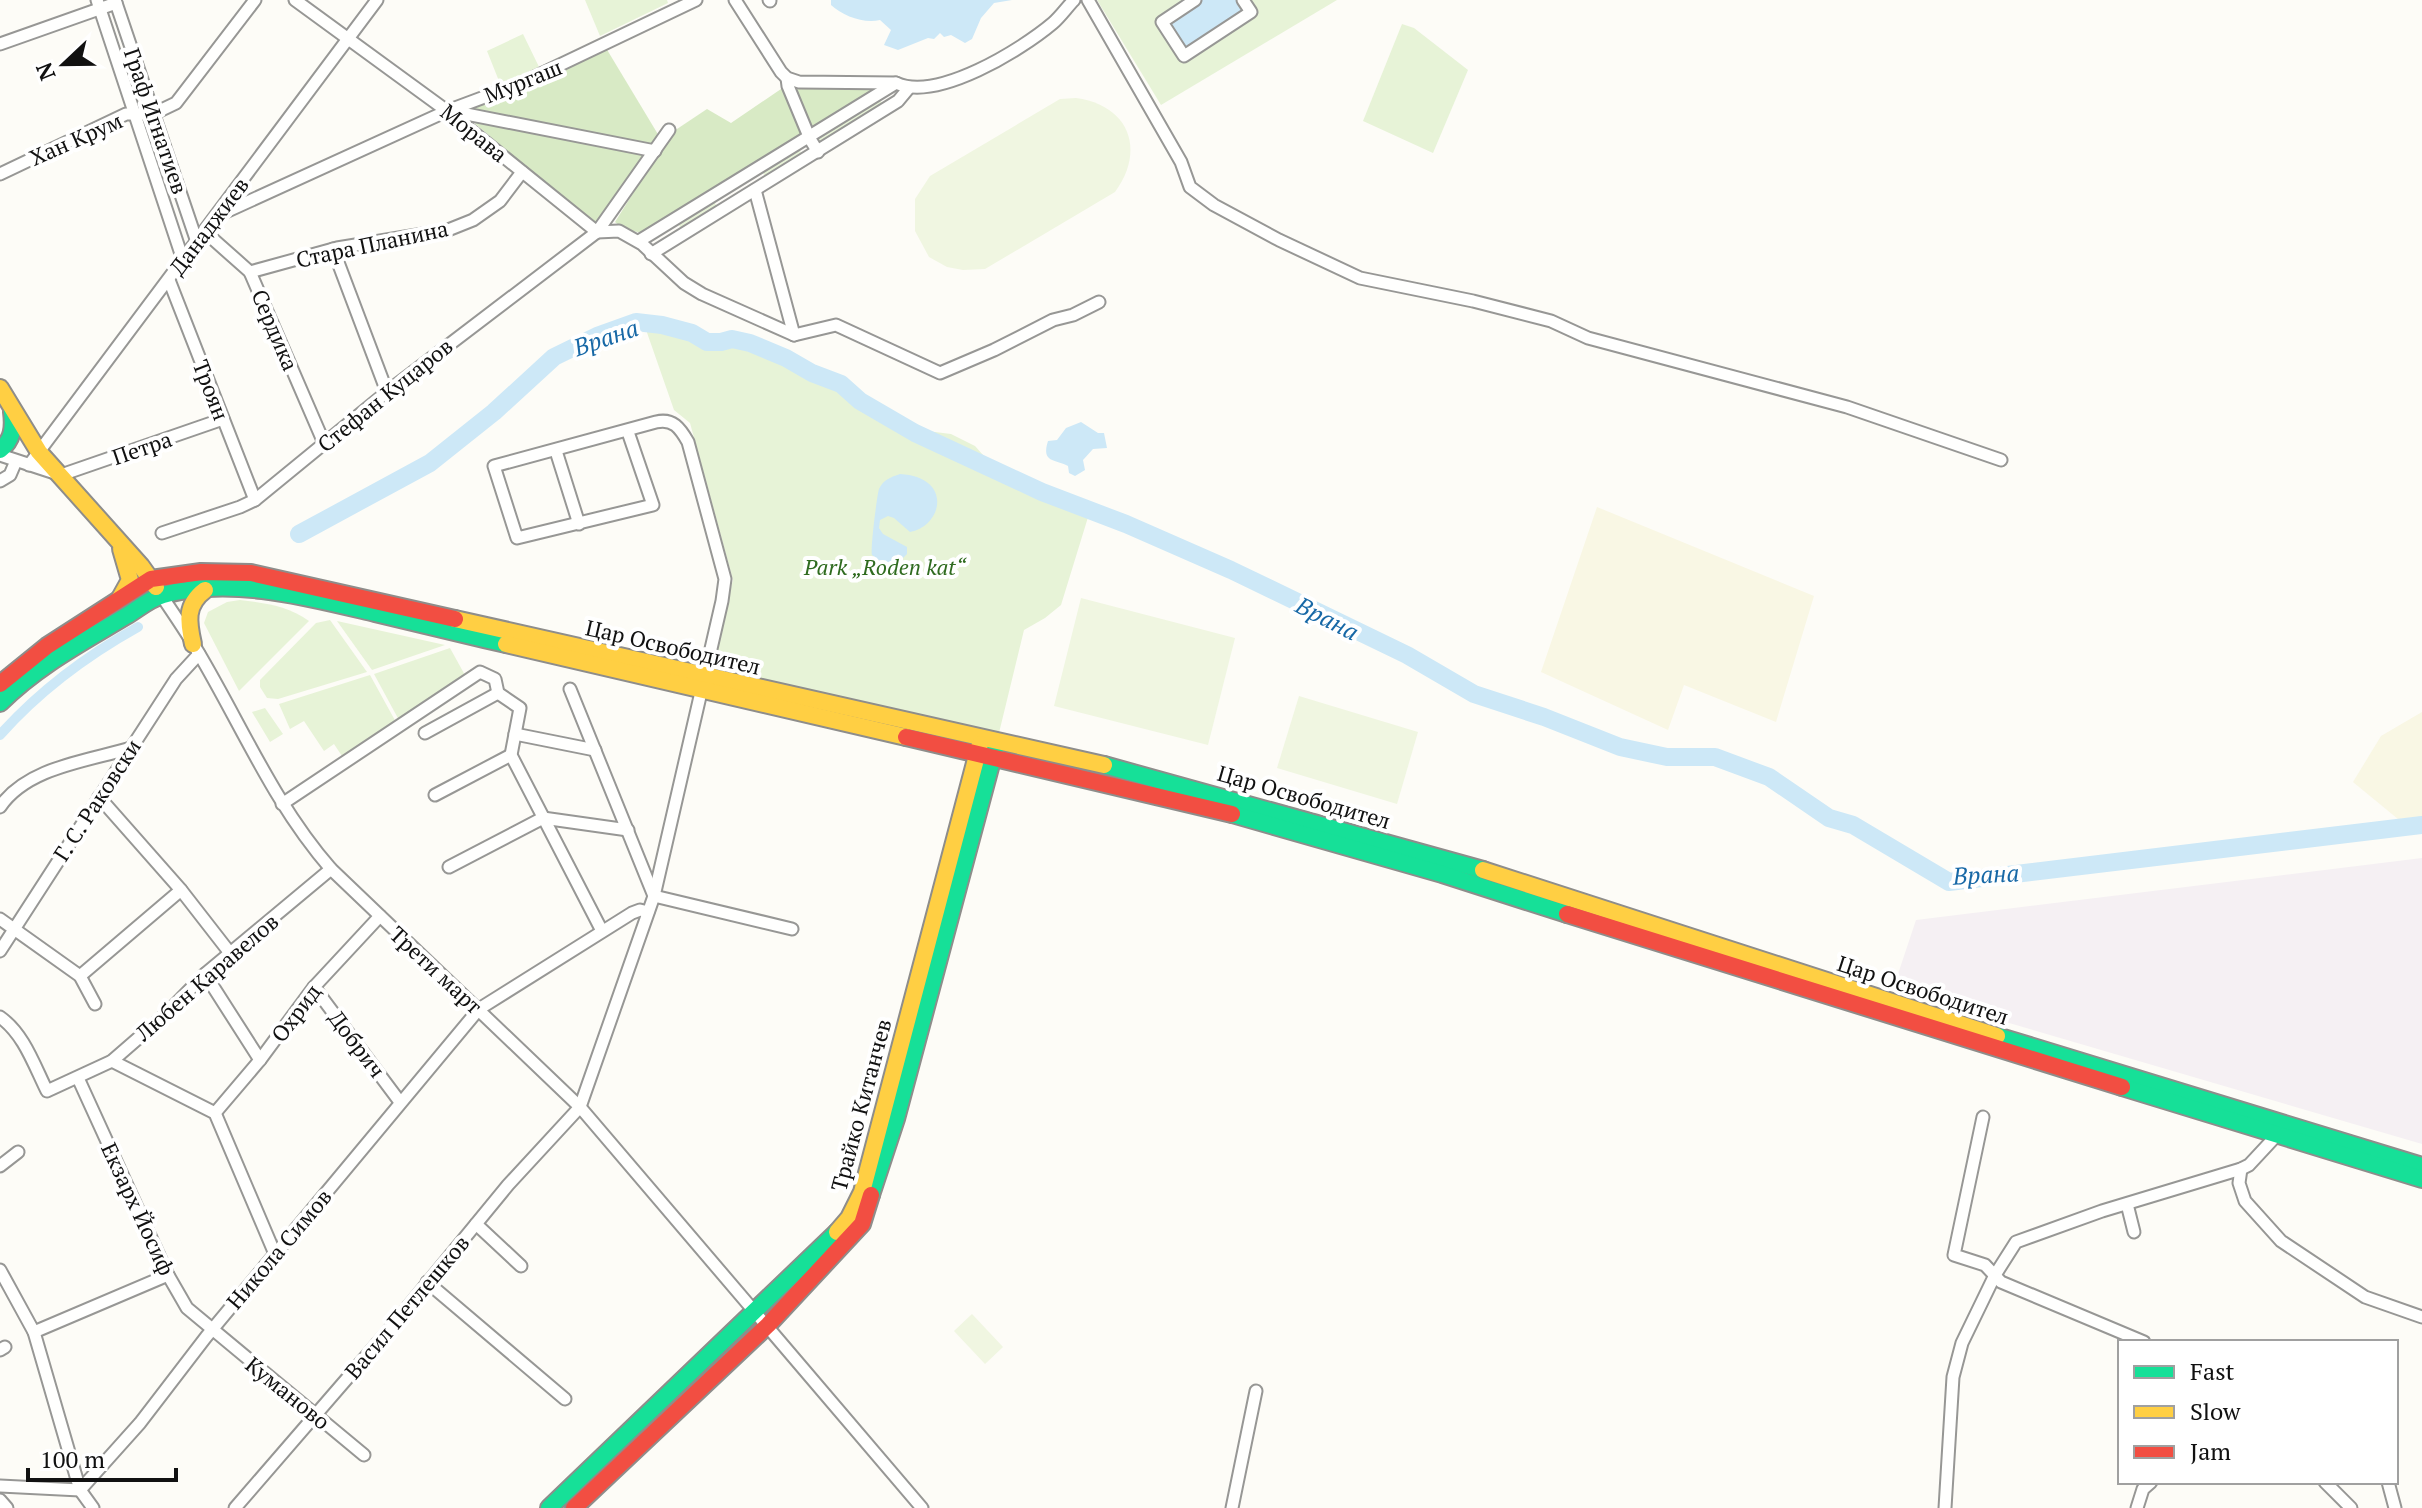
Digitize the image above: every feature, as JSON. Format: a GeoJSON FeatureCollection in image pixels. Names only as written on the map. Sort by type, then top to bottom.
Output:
{"type":"FeatureCollection","features":[{"type":"Feature","properties":{"kind":"street"},"geometry":{"type":"LineString","coordinates":[[153,114],[163,112],[184,96],[255,0]]}},
{"type":"Feature","properties":{"kind":"street","name":"Морава"},"geometry":{"type":"LineString","coordinates":[[295,0],[447,111],[597,232]]}},
{"type":"Feature","properties":{"kind":"street","name":"Данаджиев"},"geometry":{"type":"LineString","coordinates":[[34,459],[377,0]]}},
{"type":"Feature","properties":{"kind":"street","name":"Мургаш"},"geometry":{"type":"LineString","coordinates":[[217,215],[447,111],[522,83],[696,0]]}},
{"type":"Feature","properties":{"kind":"street"},"geometry":{"type":"LineString","coordinates":[[735,0],[787,78],[799,82],[908,89],[952,82],[986,66],[1053,23],[1074,0]]}},
{"type":"Feature","properties":{"kind":"street"},"geometry":{"type":"LineString","coordinates":[[1088,0],[1181,162],[1190,187],[1214,205],[1279,240],[1360,278],[1551,321],[1588,338],[1847,407],[2001,460]]}},
{"type":"Feature","properties":{"kind":"street"},"geometry":{"type":"LineString","coordinates":[[1195,0],[1162,22],[1184,56],[1251,12],[1243,0]]}},
{"type":"Feature","properties":{"kind":"street"},"geometry":{"type":"LineString","coordinates":[[0,44],[98,4],[116,2]]}},
{"type":"Feature","properties":{"kind":"street","name":"Граф Игнатиев"},"geometry":{"type":"LineString","coordinates":[[116,2],[153,114],[201,237]]}},
{"type":"Feature","properties":{"kind":"street","name":"Граф Игнатиев"},"geometry":{"type":"LineString","coordinates":[[98,4],[183,260]]}},
{"type":"Feature","properties":{"kind":"street"},"geometry":{"type":"LineString","coordinates":[[787,78],[818,152]]}},
{"type":"Feature","properties":{"kind":"street"},"geometry":{"type":"LineString","coordinates":[[892,86],[898,101]]}},
{"type":"Feature","properties":{"kind":"street"},"geometry":{"type":"LineString","coordinates":[[639,241],[892,86]]}},
{"type":"Feature","properties":{"kind":"street"},"geometry":{"type":"LineString","coordinates":[[651,254],[898,101],[908,89]]}},
{"type":"Feature","properties":{"kind":"street"},"geometry":{"type":"LineString","coordinates":[[447,111],[655,151]]}},
{"type":"Feature","properties":{"kind":"street","name":"Хан Крум"},"geometry":{"type":"LineString","coordinates":[[0,174],[126,114],[153,114]]}},
{"type":"Feature","properties":{"kind":"street","name":"Стефан Куцаров"},"geometry":{"type":"LineString","coordinates":[[162,533],[255,500],[387,392],[597,232],[669,130]]}},
{"type":"Feature","properties":{"kind":"street","name":"Стара Планина"},"geometry":{"type":"LineString","coordinates":[[250,272],[333,249],[448,230],[473,220],[500,201],[522,172]]}},
{"type":"Feature","properties":{"kind":"street"},"geometry":{"type":"LineString","coordinates":[[753,172],[794,335]]}},
{"type":"Feature","properties":{"kind":"street"},"geometry":{"type":"LineString","coordinates":[[717,194],[726,208]]}},
{"type":"Feature","properties":{"kind":"street"},"geometry":{"type":"LineString","coordinates":[[660,229],[671,242]]}},
{"type":"Feature","properties":{"kind":"street"},"geometry":{"type":"LineString","coordinates":[[597,232],[619,231],[639,241],[684,283],[702,294],[794,335],[836,325],[919,366],[940,373],[1099,302]]}},
{"type":"Feature","properties":{"kind":"street","name":"Сердика"},"geometry":{"type":"LineString","coordinates":[[201,237],[250,272],[324,443]]}},
{"type":"Feature","properties":{"kind":"street"},"geometry":{"type":"LineString","coordinates":[[333,249],[387,392]]}},
{"type":"Feature","properties":{"kind":"street","name":"Троян"},"geometry":{"type":"LineString","coordinates":[[169,280],[255,500]]}},
{"type":"Feature","properties":{"kind":"street"},"geometry":{"type":"LineString","coordinates":[[0,388],[34,459],[61,475],[151,579],[161,595],[46,662],[22,680],[0,703]]}},
{"type":"Feature","properties":{"kind":"street"},"geometry":{"type":"LineString","coordinates":[[11,406],[14,428],[0,453],[16,461],[34,459]]}},
{"type":"Feature","properties":{"kind":"street","name":"Петра"},"geometry":{"type":"LineString","coordinates":[[61,475],[223,419]]}},
{"type":"Feature","properties":{"kind":"street"},"geometry":{"type":"LineString","coordinates":[[580,1107],[654,896],[725,579],[688,442],[674,423],[666,420],[494,466],[517,538],[653,505],[628,432]]}},
{"type":"Feature","properties":{"kind":"street"},"geometry":{"type":"LineString","coordinates":[[556,451],[579,524]]}},
{"type":"Feature","properties":{"kind":"street"},"geometry":{"type":"LineString","coordinates":[[5,478],[16,461]]}},
{"type":"Feature","properties":{"kind":"street"},"geometry":{"type":"LineString","coordinates":[[118,540],[130,580],[120,598]]}},
{"type":"Feature","properties":{"kind":"street","name":"Цар Освободител"},"geometry":{"type":"LineString","coordinates":[[151,579],[201,572],[251,573],[326,588],[703,683]]}},
{"type":"Feature","properties":{"kind":"street"},"geometry":{"type":"LineString","coordinates":[[0,684],[47,646],[151,579]]}},
{"type":"Feature","properties":{"kind":"street","name":"Цар Освободител"},"geometry":{"type":"LineString","coordinates":[[161,595],[250,589],[323,601],[988,748],[1207,792],[1495,874],[1947,1021],[2422,1166]]}},
{"type":"Feature","properties":{"kind":"street"},"geometry":{"type":"LineString","coordinates":[[196,649],[187,612],[192,600],[206,590]]}},
{"type":"Feature","properties":{"kind":"street","name":"Трети март"},"geometry":{"type":"LineString","coordinates":[[161,595],[196,649],[300,832],[331,869],[580,1107],[922,1508]]}},
{"type":"Feature","properties":{"kind":"street","name":"Г. С. Раковски"},"geometry":{"type":"LineString","coordinates":[[0,951],[196,649]]}},
{"type":"Feature","properties":{"kind":"street"},"geometry":{"type":"LineString","coordinates":[[282,804],[480,672],[495,679],[498,693],[520,708],[511,755],[602,931]]}},
{"type":"Feature","properties":{"kind":"street"},"geometry":{"type":"LineString","coordinates":[[570,689],[654,896]]}},
{"type":"Feature","properties":{"kind":"street"},"geometry":{"type":"LineString","coordinates":[[425,733],[498,693]]}},
{"type":"Feature","properties":{"kind":"street"},"geometry":{"type":"LineString","coordinates":[[515,734],[595,750]]}},
{"type":"Feature","properties":{"kind":"street"},"geometry":{"type":"LineString","coordinates":[[0,807],[7,797],[39,775],[131,748]]}},
{"type":"Feature","properties":{"kind":"street","name":"Цар Освободител"},"geometry":{"type":"LineString","coordinates":[[988,748],[1442,874],[1826,997],[2422,1179]]}},
{"type":"Feature","properties":{"kind":"street","name":"Трайко Китанчев"},"geometry":{"type":"LineString","coordinates":[[549,1508],[841,1229],[862,1192],[988,748]]}},
{"type":"Feature","properties":{"kind":"street","name":"Трайко Китанчев"},"geometry":{"type":"LineString","coordinates":[[574,1508],[768,1325],[862,1224],[901,1103],[988,748]]}},
{"type":"Feature","properties":{"kind":"street"},"geometry":{"type":"LineString","coordinates":[[435,795],[511,755]]}},
{"type":"Feature","properties":{"kind":"street"},"geometry":{"type":"LineString","coordinates":[[99,797],[181,890],[230,953]]}},
{"type":"Feature","properties":{"kind":"street"},"geometry":{"type":"LineString","coordinates":[[449,867],[543,818],[628,830]]}},
{"type":"Feature","properties":{"kind":"street","name":"Любен Каравелов"},"geometry":{"type":"LineString","coordinates":[[0,1017],[12,1025],[19,1036],[47,1091],[78,1078],[112,1061],[166,1014],[205,974],[331,869]]}},
{"type":"Feature","properties":{"kind":"street"},"geometry":{"type":"LineString","coordinates":[[80,976],[181,890]]}},
{"type":"Feature","properties":{"kind":"street"},"geometry":{"type":"LineString","coordinates":[[654,896],[792,929]]}},
{"type":"Feature","properties":{"kind":"street","name":"Никола Симов"},"geometry":{"type":"LineString","coordinates":[[80,1490],[140,1423],[211,1330],[479,1009],[632,913],[640,910],[648,912]]}},
{"type":"Feature","properties":{"kind":"street","name":"Охрид"},"geometry":{"type":"LineString","coordinates":[[215,1113],[260,1060],[314,987],[380,916]]}},
{"type":"Feature","properties":{"kind":"street"},"geometry":{"type":"LineString","coordinates":[[0,919],[80,976],[95,1004]]}},
{"type":"Feature","properties":{"kind":"street"},"geometry":{"type":"LineString","coordinates":[[205,974],[260,1060]]}},
{"type":"Feature","properties":{"kind":"street","name":"Добрич"},"geometry":{"type":"LineString","coordinates":[[314,987],[400,1102]]}},
{"type":"Feature","properties":{"kind":"street"},"geometry":{"type":"LineString","coordinates":[[112,1061],[215,1113],[275,1254]]}},
{"type":"Feature","properties":{"kind":"street","name":"Екзарх Йосиф"},"geometry":{"type":"LineString","coordinates":[[78,1078],[168,1275],[187,1308],[211,1330]]}},
{"type":"Feature","properties":{"kind":"street","name":"Васил Петлешков"},"geometry":{"type":"LineString","coordinates":[[235,1508],[476,1224],[580,1107]]}},
{"type":"Feature","properties":{"kind":"street"},"geometry":{"type":"LineString","coordinates":[[1983,1117],[1954,1255],[1985,1265],[2001,1282],[2139,1340]]}},
{"type":"Feature","properties":{"kind":"street"},"geometry":{"type":"LineString","coordinates":[[1945,1508],[1953,1377],[1962,1343],[2010,1249],[2022,1239],[2241,1169],[2249,1165],[2276,1136]]}},
{"type":"Feature","properties":{"kind":"street"},"geometry":{"type":"LineString","coordinates":[[0,1166],[18,1152]]}},
{"type":"Feature","properties":{"kind":"street"},"geometry":{"type":"LineString","coordinates":[[2241,1169],[2239,1183],[2245,1201],[2281,1241],[2365,1297],[2422,1317]]}},
{"type":"Feature","properties":{"kind":"street"},"geometry":{"type":"LineString","coordinates":[[2127,1204],[2134,1232]]}},
{"type":"Feature","properties":{"kind":"street"},"geometry":{"type":"LineString","coordinates":[[476,1224],[521,1266]]}},
{"type":"Feature","properties":{"kind":"street"},"geometry":{"type":"LineString","coordinates":[[0,1270],[34,1332],[80,1490],[93,1508]]}},
{"type":"Feature","properties":{"kind":"street"},"geometry":{"type":"LineString","coordinates":[[34,1332],[168,1275]]}},
{"type":"Feature","properties":{"kind":"street"},"geometry":{"type":"LineString","coordinates":[[427,1282],[565,1399]]}},
{"type":"Feature","properties":{"kind":"street","name":"Куманово"},"geometry":{"type":"LineString","coordinates":[[211,1330],[364,1455]]}},
{"type":"Feature","properties":{"kind":"street"},"geometry":{"type":"LineString","coordinates":[[1232,1508],[1256,1391]]}},
{"type":"Feature","properties":{"kind":"street"},"geometry":{"type":"LineString","coordinates":[[2137,1508],[2143,1489],[2149,1484]]}},
{"type":"Feature","properties":{"kind":"street"},"geometry":{"type":"LineString","coordinates":[[2327,1484],[2351,1508]]}},
{"type":"Feature","properties":{"kind":"street"},"geometry":{"type":"LineString","coordinates":[[2389,1484],[2395,1508]]}},
{"type":"Feature","properties":{"kind":"street"},"geometry":{"type":"LineString","coordinates":[[0,1486],[80,1490]]}},
{"type":"Feature","properties":{"kind":"street"},"geometry":{"type":"LineString","coordinates":[[0,1500],[7,1508]]}},
{"type":"Feature","properties":{"kind":"shaded area"},"geometry":{"type":"Polygon","coordinates":[[[1597,507],[1814,596],[1776,722],[1684,685],[1668,730],[1541,672],[1597,507]]]}},
{"type":"Feature","properties":{"kind":"shaded area"},"geometry":{"type":"Polygon","coordinates":[[[2422,712],[2422,818],[2398,819],[2353,782],[2381,736],[2422,712]]]}},
{"type":"Feature","properties":{"kind":"shaded area"},"geometry":{"type":"Polygon","coordinates":[[[2422,858],[2422,1144],[1893,989],[1916,920],[2422,858]]]}},
{"type":"Feature","properties":{"kind":"green space"},"geometry":{"type":"Polygon","coordinates":[[[585,0],[667,0],[668,3],[600,36],[585,0]]]}},
{"type":"Feature","properties":{"kind":"green space"},"geometry":{"type":"Polygon","coordinates":[[[1097,0],[1337,0],[1161,105],[1097,0]]]}},
{"type":"Feature","properties":{"kind":"green space"},"geometry":{"type":"Polygon","coordinates":[[[1402,24],[1414,28],[1468,70],[1433,153],[1363,121],[1402,24]]]}},
{"type":"Feature","properties":{"kind":"green space"},"geometry":{"type":"Polygon","coordinates":[[[523,34],[541,71],[501,86],[487,51],[523,34]]]}},
{"type":"Feature","properties":{"kind":"green space"},"geometry":{"type":"Polygon","coordinates":[[[606,48],[659,136],[652,146],[463,111],[606,48]]]}},
{"type":"Feature","properties":{"kind":"green space"},"geometry":{"type":"Polygon","coordinates":[[[873,87],[878,91],[645,234],[622,228],[615,222],[671,133],[707,109],[731,123],[781,89],[873,87]]]}},
{"type":"Feature","properties":{"kind":"green space"},"geometry":{"type":"Polygon","coordinates":[[[1076,98],[1109,110],[1127,132],[1129,161],[1115,192],[985,269],[947,267],[929,257],[915,231],[915,199],[930,176],[1060,99],[1076,98]]]}},
{"type":"Feature","properties":{"kind":"green space"},"geometry":{"type":"Polygon","coordinates":[[[880,100],[884,106],[819,147],[815,139],[880,100]]]}},
{"type":"Feature","properties":{"kind":"green space"},"geometry":{"type":"Polygon","coordinates":[[[472,121],[647,153],[595,225],[472,121]]]}},
{"type":"Feature","properties":{"kind":"green space"},"geometry":{"type":"Polygon","coordinates":[[[799,149],[803,157],[767,180],[762,171],[799,149]]]}},
{"type":"Feature","properties":{"kind":"green space"},"geometry":{"type":"Polygon","coordinates":[[[714,201],[718,209],[681,229],[678,223],[714,201]]]}},
{"type":"Feature","properties":{"kind":"green space","name":"Park „Roden kat“"},"geometry":{"type":"Polygon","coordinates":[[[644,324],[756,348],[794,361],[841,388],[877,418],[951,434],[975,446],[991,464],[1089,514],[1061,605],[1024,630],[998,737],[708,674],[733,580],[690,423],[674,410],[644,324]]]}},
{"type":"Feature","properties":{"kind":"green space"},"geometry":{"type":"Polygon","coordinates":[[[1081,598],[1235,638],[1208,745],[1054,706],[1081,598]]]}},
{"type":"Feature","properties":{"kind":"green space"},"geometry":{"type":"Polygon","coordinates":[[[240,600],[285,609],[309,621],[239,691],[204,623],[208,612],[227,602],[240,600]]]}},
{"type":"Feature","properties":{"kind":"green space"},"geometry":{"type":"Polygon","coordinates":[[[330,620],[367,672],[278,699],[267,698],[260,687],[260,680],[316,623],[330,620]]]}},
{"type":"Feature","properties":{"kind":"green space"},"geometry":{"type":"Polygon","coordinates":[[[337,621],[445,645],[372,670],[337,621]]]}},
{"type":"Feature","properties":{"kind":"green space"},"geometry":{"type":"Polygon","coordinates":[[[450,648],[466,677],[400,722],[374,674],[450,648]]]}},
{"type":"Feature","properties":{"kind":"green space"},"geometry":{"type":"Polygon","coordinates":[[[370,675],[397,724],[342,756],[334,744],[324,751],[304,721],[290,729],[279,704],[370,675]]]}},
{"type":"Feature","properties":{"kind":"green space"},"geometry":{"type":"Polygon","coordinates":[[[1299,696],[1418,732],[1397,804],[1277,768],[1299,696]]]}},
{"type":"Feature","properties":{"kind":"green space"},"geometry":{"type":"Polygon","coordinates":[[[265,708],[283,734],[270,742],[252,712],[265,708]]]}},
{"type":"Feature","properties":{"kind":"green space"},"geometry":{"type":"Polygon","coordinates":[[[972,1314],[1003,1347],[985,1364],[954,1331],[972,1314]]]}},
{"type":"Feature","properties":{"kind":"water"},"geometry":{"type":"Polygon","coordinates":[[[831,0],[1012,0],[994,3],[981,18],[972,39],[965,43],[940,33],[934,39],[928,38],[898,50],[884,45],[891,30],[880,20],[867,21],[848,16],[831,5],[831,0]]]}},
{"type":"Feature","properties":{"kind":"water"},"geometry":{"type":"Polygon","coordinates":[[[1199,0],[1241,0],[1248,12],[1184,53],[1165,22],[1199,0]]]}},
{"type":"Feature","properties":{"kind":"water"},"geometry":{"type":"Polygon","coordinates":[[[1081,422],[1098,433],[1104,433],[1107,448],[1093,449],[1083,460],[1085,470],[1075,476],[1069,473],[1068,466],[1048,457],[1046,448],[1048,441],[1057,440],[1066,428],[1081,422]]]}},
{"type":"Feature","properties":{"kind":"water"},"geometry":{"type":"Polygon","coordinates":[[[900,474],[929,483],[937,502],[930,521],[910,532],[894,518],[888,516],[880,520],[879,528],[883,534],[907,547],[907,554],[900,561],[883,563],[872,555],[878,493],[885,481],[900,474]]]}},
{"type":"Feature","properties":{"kind":"waterway","name":"Врана"},"geometry":{"type":"LineString","coordinates":[[299,534],[430,463],[494,412],[554,357],[597,336],[636,322],[662,325],[692,333],[707,342],[732,339],[750,343],[786,358],[812,373],[841,384],[860,401],[915,433],[1042,492],[1126,524],[1231,570],[1407,655],[1474,694],[1620,747],[1667,757],[1715,757],[1769,777],[1829,818],[1853,825],[1949,882],[2422,825]]}},
{"type":"Feature","properties":{"kind":"waterway","name":"Врана"},"geometry":{"type":"LineString","coordinates":[[0,735],[64,675],[138,627]]}},
{"type":"Feature","properties":{"kind":"traffic: fast"},"geometry":{"type":"LineString","coordinates":[[0,450],[12,433],[12,412]]}},
{"type":"Feature","properties":{"kind":"traffic: fast"},"geometry":{"type":"LineString","coordinates":[[0,703],[44,666],[148,602],[163,595],[189,590],[242,588],[296,595],[506,644]]}},
{"type":"Feature","properties":{"kind":"traffic: fast"},"geometry":{"type":"LineString","coordinates":[[871,1195],[896,1119],[995,749]]}},
{"type":"Feature","properties":{"kind":"traffic: fast"},"geometry":{"type":"LineString","coordinates":[[1104,765],[1483,870]]}},
{"type":"Feature","properties":{"kind":"traffic: fast"},"geometry":{"type":"LineString","coordinates":[[1232,814],[1442,874],[1567,914]]}},
{"type":"Feature","properties":{"kind":"traffic: fast"},"geometry":{"type":"LineString","coordinates":[[1997,1036],[2422,1166]]}},
{"type":"Feature","properties":{"kind":"traffic: fast"},"geometry":{"type":"LineString","coordinates":[[2122,1087],[2422,1179]]}},
{"type":"Feature","properties":{"kind":"traffic: fast"},"geometry":{"type":"LineString","coordinates":[[549,1508],[837,1232]]}},
{"type":"Feature","properties":{"kind":"traffic: slow"},"geometry":{"type":"LineString","coordinates":[[0,388],[39,452],[141,566],[156,587]]}},
{"type":"Feature","properties":{"kind":"traffic: slow"},"geometry":{"type":"LineString","coordinates":[[120,598],[130,580],[121,549]]}},
{"type":"Feature","properties":{"kind":"traffic: slow"},"geometry":{"type":"LineString","coordinates":[[193,644],[191,608],[205,590]]}},
{"type":"Feature","properties":{"kind":"traffic: slow"},"geometry":{"type":"LineString","coordinates":[[455,619],[1104,765]]}},
{"type":"Feature","properties":{"kind":"traffic: slow"},"geometry":{"type":"LineString","coordinates":[[506,644],[906,737]]}},
{"type":"Feature","properties":{"kind":"traffic: slow"},"geometry":{"type":"LineString","coordinates":[[837,1232],[849,1218],[862,1192],[980,744]]}},
{"type":"Feature","properties":{"kind":"traffic: slow"},"geometry":{"type":"LineString","coordinates":[[1483,870],[1997,1036]]}},
{"type":"Feature","properties":{"kind":"traffic: jam"},"geometry":{"type":"LineString","coordinates":[[0,684],[47,646],[151,579],[201,572],[251,573],[455,619]]}},
{"type":"Feature","properties":{"kind":"traffic: jam"},"geometry":{"type":"LineString","coordinates":[[906,737],[1232,814]]}},
{"type":"Feature","properties":{"kind":"traffic: jam"},"geometry":{"type":"LineString","coordinates":[[1567,914],[2122,1087]]}},
{"type":"Feature","properties":{"kind":"traffic: jam"},"geometry":{"type":"LineString","coordinates":[[574,1508],[768,1325],[862,1224],[871,1195]]}}]}
